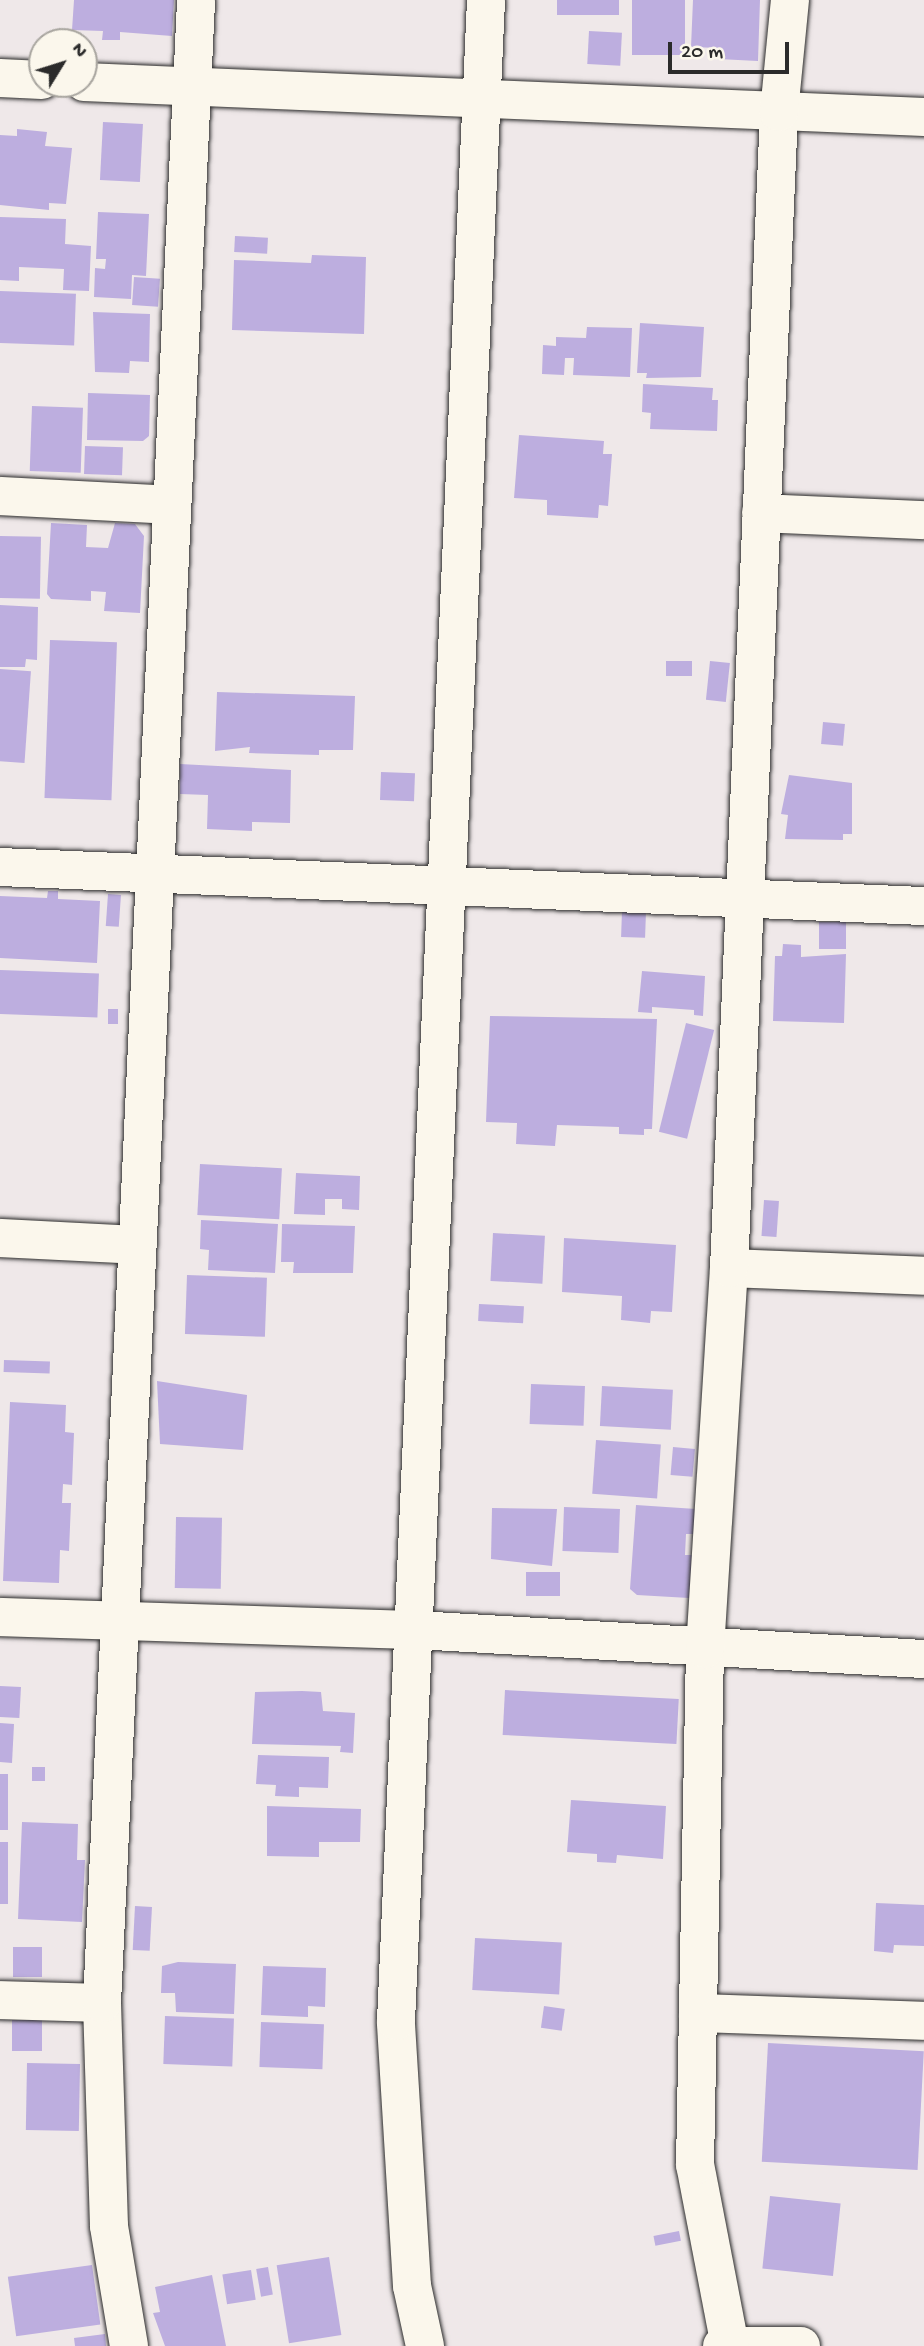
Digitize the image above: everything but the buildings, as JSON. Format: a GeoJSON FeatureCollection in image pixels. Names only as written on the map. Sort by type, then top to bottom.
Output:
{"type":"FeatureCollection","features":[{"type":"Feature","properties":{"kind":"street"},"geometry":{"type":"LineString","coordinates":[[129,2346],[109,2226],[102,2003],[122,1622],[152,874],[188,88],[196,0]]}},
{"type":"Feature","properties":{"kind":"street"},"geometry":{"type":"LineString","coordinates":[[425,2346],[412,2286],[396,2021],[449,886],[486,0]]}},
{"type":"Feature","properties":{"kind":"street"},"geometry":{"type":"LineString","coordinates":[[790,0],[779,111],[729,1268],[705,1649],[695,2165],[727,2345],[801,2346]]}},
{"type":"Feature","properties":{"kind":"street"},"geometry":{"type":"LineString","coordinates":[[0,78],[28,79]]}},
{"type":"Feature","properties":{"kind":"street"},"geometry":{"type":"LineString","coordinates":[[98,83],[481,101],[924,117]]}},
{"type":"Feature","properties":{"kind":"street"},"geometry":{"type":"LineString","coordinates":[[0,496],[169,505]]}},
{"type":"Feature","properties":{"kind":"street"},"geometry":{"type":"LineString","coordinates":[[761,513],[924,520]]}},
{"type":"Feature","properties":{"kind":"street"},"geometry":{"type":"LineString","coordinates":[[0,867],[924,906]]}},
{"type":"Feature","properties":{"kind":"street"},"geometry":{"type":"LineString","coordinates":[[0,1238],[137,1245]]}},
{"type":"Feature","properties":{"kind":"street"},"geometry":{"type":"LineString","coordinates":[[729,1268],[924,1276]]}},
{"type":"Feature","properties":{"kind":"street"},"geometry":{"type":"LineString","coordinates":[[0,1617],[415,1630],[705,1649],[924,1659]]}},
{"type":"Feature","properties":{"kind":"street"},"geometry":{"type":"LineString","coordinates":[[0,2000],[102,2003]]}},
{"type":"Feature","properties":{"kind":"street"},"geometry":{"type":"LineString","coordinates":[[698,2013],[924,2021]]}}]}
